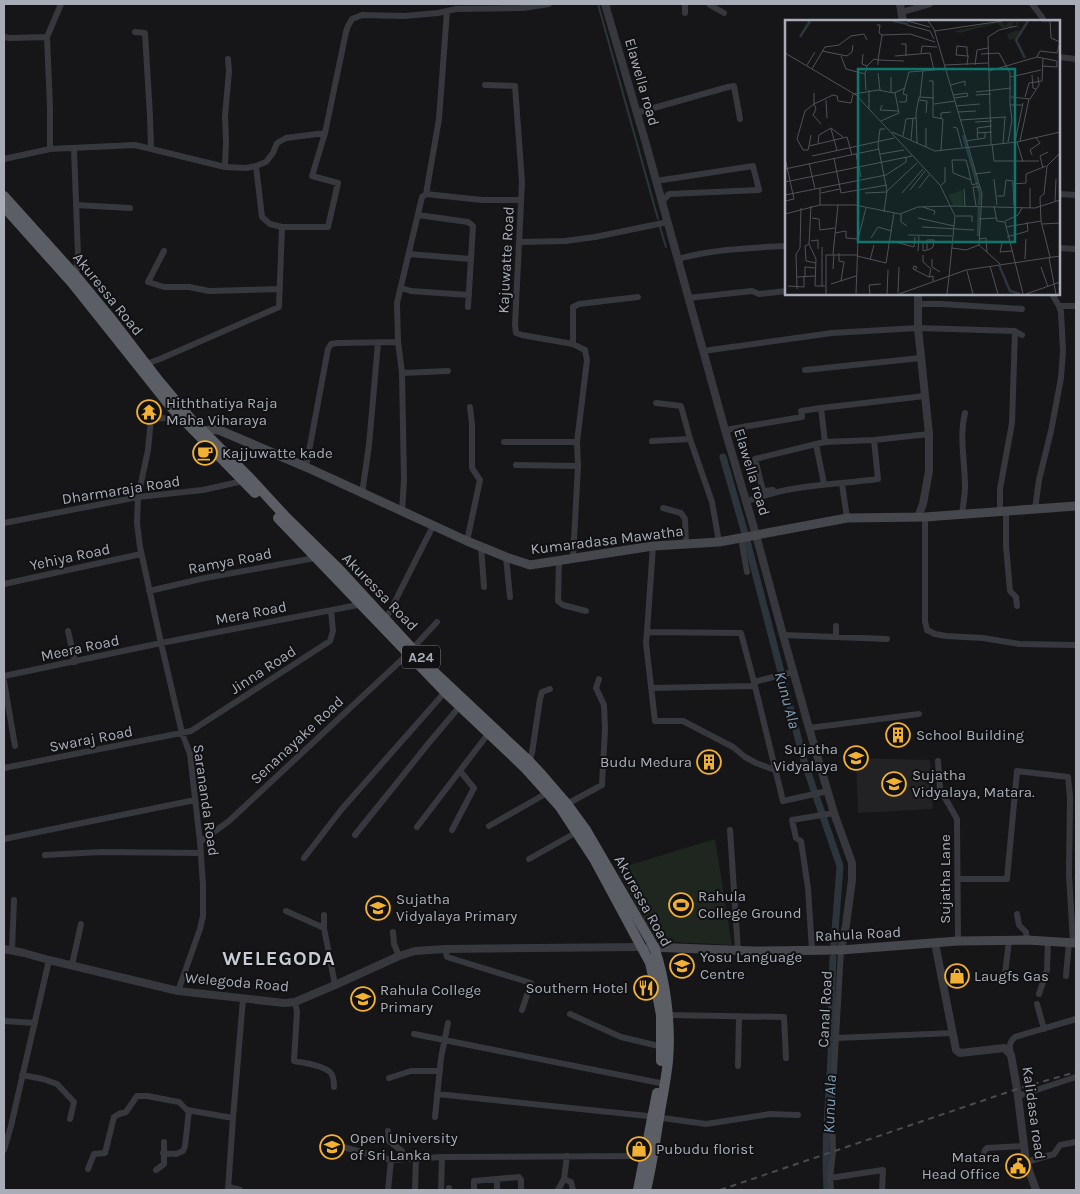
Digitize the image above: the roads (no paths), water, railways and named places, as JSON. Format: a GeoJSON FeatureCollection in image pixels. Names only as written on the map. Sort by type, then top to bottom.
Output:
{"type":"FeatureCollection","features":[{"type":"Feature","properties":{"kind":"highway","name":"Akuressa Road"},"geometry":{"type":"LineString","coordinates":[[4,196],[76,276],[153,386],[181,417],[202,434],[285,516],[410,651],[445,692],[460,706],[473,713],[488,734],[524,767],[560,807],[594,859],[650,962],[661,1015],[665,1047]]}},
{"type":"Feature","properties":{"kind":"highway","name":"Akuressa Road"},"geometry":{"type":"LineString","coordinates":[[4,207],[146,364],[202,434],[243,481],[315,558],[386,619],[410,651],[431,668],[473,713],[529,761],[567,804],[586,830],[654,947],[658,959],[667,1015],[662,1083],[656,1117],[653,1156],[646,1190]]}},
{"type":"Feature","properties":{"kind":"highway","name":"Akuressa Road"},"geometry":{"type":"LineString","coordinates":[[638,1190],[656,1117]]}},
{"type":"Feature","properties":{"kind":"main road","name":"Kumaradasa Mawatha"},"geometry":{"type":"LineString","coordinates":[[202,434],[211,429],[219,430],[467,541],[530,565],[653,546],[719,542],[847,518],[922,517],[1076,506]]}},
{"type":"Feature","properties":{"kind":"main road","name":"Rahula Road"},"geometry":{"type":"LineString","coordinates":[[642,947],[738,951],[841,950],[958,941],[1027,940],[1073,942]]}},
{"type":"Feature","properties":{"kind":"street"},"geometry":{"type":"LineString","coordinates":[[50,149],[48,37],[61,4]]}},
{"type":"Feature","properties":{"kind":"street"},"geometry":{"type":"LineString","coordinates":[[256,166],[262,216],[270,224],[282,227],[328,226],[338,183],[312,176],[325,133],[346,32],[352,19],[362,16],[404,16],[438,13],[456,9],[549,4]]}},
{"type":"Feature","properties":{"kind":"street","name":"Elawella road"},"geometry":{"type":"LineString","coordinates":[[605,4],[668,222],[809,728],[834,813],[852,863],[852,880],[841,950]]}},
{"type":"Feature","properties":{"kind":"street"},"geometry":{"type":"LineString","coordinates":[[684,4],[685,12]]}},
{"type":"Feature","properties":{"kind":"street"},"geometry":{"type":"LineString","coordinates":[[709,4],[724,13]]}},
{"type":"Feature","properties":{"kind":"street"},"geometry":{"type":"LineString","coordinates":[[901,8],[930,4]]}},
{"type":"Feature","properties":{"kind":"street"},"geometry":{"type":"LineString","coordinates":[[1032,4],[1043,20]]}},
{"type":"Feature","properties":{"kind":"street"},"geometry":{"type":"LineString","coordinates":[[402,512],[404,480],[402,373],[398,342],[397,303],[422,197],[426,194],[439,119],[447,11]]}},
{"type":"Feature","properties":{"kind":"street"},"geometry":{"type":"LineString","coordinates":[[135,32],[145,33],[151,148]]}},
{"type":"Feature","properties":{"kind":"street"},"geometry":{"type":"LineString","coordinates":[[4,37],[48,37]]}},
{"type":"Feature","properties":{"kind":"street"},"geometry":{"type":"LineString","coordinates":[[1060,57],[1076,59]]}},
{"type":"Feature","properties":{"kind":"street"},"geometry":{"type":"LineString","coordinates":[[225,167],[226,141],[224,116],[229,71],[228,59]]}},
{"type":"Feature","properties":{"kind":"street","name":"Kajuwatte Road"},"geometry":{"type":"LineString","coordinates":[[485,85],[514,86],[522,182],[516,333],[573,344]]}},
{"type":"Feature","properties":{"kind":"street"},"geometry":{"type":"LineString","coordinates":[[636,113],[734,86],[740,119]]}},
{"type":"Feature","properties":{"kind":"street"},"geometry":{"type":"LineString","coordinates":[[4,159],[50,149],[135,145],[225,167],[246,168],[266,162],[277,143],[286,138],[325,133]]}},
{"type":"Feature","properties":{"kind":"street"},"geometry":{"type":"LineString","coordinates":[[74,149],[78,255],[76,276]]}},
{"type":"Feature","properties":{"kind":"street"},"geometry":{"type":"LineString","coordinates":[[656,181],[754,166],[760,190],[669,194],[662,202]]}},
{"type":"Feature","properties":{"kind":"street"},"geometry":{"type":"LineString","coordinates":[[426,194],[482,200],[521,200]]}},
{"type":"Feature","properties":{"kind":"street"},"geometry":{"type":"LineString","coordinates":[[1060,194],[1076,194]]}},
{"type":"Feature","properties":{"kind":"street"},"geometry":{"type":"LineString","coordinates":[[76,205],[130,208]]}},
{"type":"Feature","properties":{"kind":"street"},"geometry":{"type":"LineString","coordinates":[[418,215],[468,222],[473,226],[468,307]]}},
{"type":"Feature","properties":{"kind":"street"},"geometry":{"type":"LineString","coordinates":[[520,242],[595,238],[668,222]]}},
{"type":"Feature","properties":{"kind":"street"},"geometry":{"type":"LineString","coordinates":[[146,364],[280,307],[282,227]]}},
{"type":"Feature","properties":{"kind":"street"},"geometry":{"type":"LineString","coordinates":[[678,259],[699,253],[785,246]]}},
{"type":"Feature","properties":{"kind":"street"},"geometry":{"type":"LineString","coordinates":[[1060,248],[1076,248]]}},
{"type":"Feature","properties":{"kind":"street"},"geometry":{"type":"LineString","coordinates":[[164,251],[148,282],[164,287],[188,287],[209,291],[280,290]]}},
{"type":"Feature","properties":{"kind":"street"},"geometry":{"type":"LineString","coordinates":[[409,254],[470,259]]}},
{"type":"Feature","properties":{"kind":"street"},"geometry":{"type":"LineString","coordinates":[[401,288],[411,291],[469,295]]}},
{"type":"Feature","properties":{"kind":"street"},"geometry":{"type":"LineString","coordinates":[[688,298],[752,291],[758,294],[785,291]]}},
{"type":"Feature","properties":{"kind":"street"},"geometry":{"type":"LineString","coordinates":[[918,295],[918,328],[928,434],[929,471],[922,504],[925,621],[928,630],[935,634],[946,636],[983,638],[1019,644],[1076,645]]}},
{"type":"Feature","properties":{"kind":"street"},"geometry":{"type":"LineString","coordinates":[[1035,509],[1039,480],[1061,378],[1063,351],[1061,312],[1053,295]]}},
{"type":"Feature","properties":{"kind":"street"},"geometry":{"type":"LineString","coordinates":[[572,558],[578,466],[577,442],[587,360],[585,350],[573,344],[573,307],[579,304],[638,297]]}},
{"type":"Feature","properties":{"kind":"street"},"geometry":{"type":"LineString","coordinates":[[918,304],[1022,309]]}},
{"type":"Feature","properties":{"kind":"street"},"geometry":{"type":"LineString","coordinates":[[1059,306],[1076,306]]}},
{"type":"Feature","properties":{"kind":"street"},"geometry":{"type":"LineString","coordinates":[[703,351],[832,333],[918,328],[1018,333],[1012,423],[1000,489],[1010,591],[1016,597],[1017,606]]}},
{"type":"Feature","properties":{"kind":"street"},"geometry":{"type":"LineString","coordinates":[[306,468],[328,349],[331,344],[398,342]]}},
{"type":"Feature","properties":{"kind":"street"},"geometry":{"type":"LineString","coordinates":[[362,494],[378,343]]}},
{"type":"Feature","properties":{"kind":"street"},"geometry":{"type":"LineString","coordinates":[[805,370],[921,358]]}},
{"type":"Feature","properties":{"kind":"street"},"geometry":{"type":"LineString","coordinates":[[402,373],[448,371]]}},
{"type":"Feature","properties":{"kind":"street"},"geometry":{"type":"LineString","coordinates":[[725,430],[802,417],[801,411],[925,396]]}},
{"type":"Feature","properties":{"kind":"street"},"geometry":{"type":"LineString","coordinates":[[656,402],[681,406],[712,502],[719,542]]}},
{"type":"Feature","properties":{"kind":"street"},"geometry":{"type":"LineString","coordinates":[[467,541],[480,480],[472,468],[470,407]]}},
{"type":"Feature","properties":{"kind":"street"},"geometry":{"type":"LineString","coordinates":[[821,408],[825,442]]}},
{"type":"Feature","properties":{"kind":"street"},"geometry":{"type":"LineString","coordinates":[[962,514],[965,487],[962,424],[965,413]]}},
{"type":"Feature","properties":{"kind":"street","name":"Sarananda Road"},"geometry":{"type":"LineString","coordinates":[[178,991],[203,916],[200,842],[190,754],[182,733],[149,591],[137,523],[138,497],[148,450],[151,419],[181,417]]}},
{"type":"Feature","properties":{"kind":"street"},"geometry":{"type":"LineString","coordinates":[[774,493],[773,490],[763,491],[755,459],[825,442],[874,440],[928,434]]}},
{"type":"Feature","properties":{"kind":"street"},"geometry":{"type":"LineString","coordinates":[[652,441],[690,438]]}},
{"type":"Feature","properties":{"kind":"street"},"geometry":{"type":"LineString","coordinates":[[746,501],[789,489],[878,479],[874,440]]}},
{"type":"Feature","properties":{"kind":"street"},"geometry":{"type":"LineString","coordinates":[[504,442],[577,442]]}},
{"type":"Feature","properties":{"kind":"street"},"geometry":{"type":"LineString","coordinates":[[816,444],[824,484]]}},
{"type":"Feature","properties":{"kind":"street"},"geometry":{"type":"LineString","coordinates":[[516,465],[578,466]]}},
{"type":"Feature","properties":{"kind":"street","name":"Dharmaraja Road"},"geometry":{"type":"LineString","coordinates":[[4,523],[138,497],[202,490],[243,481]]}},
{"type":"Feature","properties":{"kind":"street"},"geometry":{"type":"LineString","coordinates":[[842,484],[847,518]]}},
{"type":"Feature","properties":{"kind":"street"},"geometry":{"type":"LineString","coordinates":[[663,508],[681,512],[685,519],[686,544]]}},
{"type":"Feature","properties":{"kind":"street"},"geometry":{"type":"LineString","coordinates":[[386,619],[433,526]]}},
{"type":"Feature","properties":{"kind":"street"},"geometry":{"type":"LineString","coordinates":[[740,538],[747,572]]}},
{"type":"Feature","properties":{"kind":"street"},"geometry":{"type":"LineString","coordinates":[[481,546],[484,587]]}},
{"type":"Feature","properties":{"kind":"street"},"geometry":{"type":"LineString","coordinates":[[653,546],[646,643],[655,721],[683,721],[733,747],[756,763],[776,770]]}},
{"type":"Feature","properties":{"kind":"street","name":"Yehiya Road"},"geometry":{"type":"LineString","coordinates":[[4,584],[141,554]]}},
{"type":"Feature","properties":{"kind":"street"},"geometry":{"type":"LineString","coordinates":[[506,557],[510,597]]}},
{"type":"Feature","properties":{"kind":"street","name":"Ramya Road"},"geometry":{"type":"LineString","coordinates":[[149,591],[205,578],[315,558]]}},
{"type":"Feature","properties":{"kind":"street"},"geometry":{"type":"LineString","coordinates":[[559,560],[558,601],[563,605],[586,611]]}},
{"type":"Feature","properties":{"kind":"street","name":"Mera Road"},"geometry":{"type":"LineString","coordinates":[[161,643],[346,608],[361,599]]}},
{"type":"Feature","properties":{"kind":"street","name":"Jinna Road"},"geometry":{"type":"LineString","coordinates":[[182,733],[192,731],[330,641],[333,631],[331,610]]}},
{"type":"Feature","properties":{"kind":"street","name":"Senanayake Road"},"geometry":{"type":"LineString","coordinates":[[200,842],[228,821],[410,651],[437,622]]}},
{"type":"Feature","properties":{"kind":"street"},"geometry":{"type":"LineString","coordinates":[[836,626],[836,638]]}},
{"type":"Feature","properties":{"kind":"street"},"geometry":{"type":"LineString","coordinates":[[68,632],[75,662]]}},
{"type":"Feature","properties":{"kind":"street"},"geometry":{"type":"LineString","coordinates":[[647,632],[741,633],[783,801],[828,792]]}},
{"type":"Feature","properties":{"kind":"street"},"geometry":{"type":"LineString","coordinates":[[783,636],[887,639]]}},
{"type":"Feature","properties":{"kind":"street","name":"Meera Road"},"geometry":{"type":"LineString","coordinates":[[4,676],[161,643]]}},
{"type":"Feature","properties":{"kind":"street"},"geometry":{"type":"LineString","coordinates":[[651,688],[755,684],[793,672]]}},
{"type":"Feature","properties":{"kind":"street"},"geometry":{"type":"LineString","coordinates":[[567,804],[602,785],[605,728],[604,705],[596,688],[599,679]]}},
{"type":"Feature","properties":{"kind":"street"},"geometry":{"type":"LineString","coordinates":[[4,681],[15,746]]}},
{"type":"Feature","properties":{"kind":"street"},"geometry":{"type":"LineString","coordinates":[[529,761],[542,692],[550,689]]}},
{"type":"Feature","properties":{"kind":"street"},"geometry":{"type":"LineString","coordinates":[[304,858],[341,810],[445,692]]}},
{"type":"Feature","properties":{"kind":"street"},"geometry":{"type":"LineString","coordinates":[[355,835],[460,706]]}},
{"type":"Feature","properties":{"kind":"street"},"geometry":{"type":"LineString","coordinates":[[809,728],[920,714]]}},
{"type":"Feature","properties":{"kind":"street","name":"Swaraj Road"},"geometry":{"type":"LineString","coordinates":[[4,768],[182,733]]}},
{"type":"Feature","properties":{"kind":"street"},"geometry":{"type":"LineString","coordinates":[[417,827],[488,734]]}},
{"type":"Feature","properties":{"kind":"street","name":"Sujatha Lane"},"geometry":{"type":"LineString","coordinates":[[938,761],[940,789],[957,819],[958,941]]}},
{"type":"Feature","properties":{"kind":"street"},"geometry":{"type":"LineString","coordinates":[[452,830],[474,788],[460,771]]}},
{"type":"Feature","properties":{"kind":"street"},"geometry":{"type":"LineString","coordinates":[[958,879],[1006,879],[1017,771],[1068,777],[1073,797],[1069,875],[1073,942],[1066,976]]}},
{"type":"Feature","properties":{"kind":"street"},"geometry":{"type":"LineString","coordinates":[[489,826],[547,793]]}},
{"type":"Feature","properties":{"kind":"street"},"geometry":{"type":"LineString","coordinates":[[4,839],[195,800]]}},
{"type":"Feature","properties":{"kind":"street"},"geometry":{"type":"LineString","coordinates":[[812,950],[808,888],[801,841],[796,838],[792,820],[834,813]]}},
{"type":"Feature","properties":{"kind":"street"},"geometry":{"type":"LineString","coordinates":[[730,830],[738,951]]}},
{"type":"Feature","properties":{"kind":"street"},"geometry":{"type":"LineString","coordinates":[[529,859],[577,832]]}},
{"type":"Feature","properties":{"kind":"street"},"geometry":{"type":"LineString","coordinates":[[45,855],[101,852],[200,853]]}},
{"type":"Feature","properties":{"kind":"street"},"geometry":{"type":"LineString","coordinates":[[12,950],[14,900]]}},
{"type":"Feature","properties":{"kind":"street"},"geometry":{"type":"LineString","coordinates":[[286,911],[324,928]]}},
{"type":"Feature","properties":{"kind":"street"},"geometry":{"type":"LineString","coordinates":[[1017,914],[1019,925],[1026,932],[1027,940]]}},
{"type":"Feature","properties":{"kind":"street"},"geometry":{"type":"LineString","coordinates":[[324,915],[324,928],[335,985]]}},
{"type":"Feature","properties":{"kind":"street"},"geometry":{"type":"LineString","coordinates":[[72,965],[81,924]]}},
{"type":"Feature","properties":{"kind":"street"},"geometry":{"type":"LineString","coordinates":[[393,932],[394,944],[399,956]]}},
{"type":"Feature","properties":{"kind":"street"},"geometry":{"type":"LineString","coordinates":[[1005,974],[1009,941]]}},
{"type":"Feature","properties":{"kind":"street"},"geometry":{"type":"LineString","coordinates":[[1040,994],[1047,970],[1048,941]]}},
{"type":"Feature","properties":{"kind":"street","name":"Kalidasa road"},"geometry":{"type":"LineString","coordinates":[[935,943],[956,1050],[960,1053],[1004,1048],[1011,1055],[1026,1162],[1036,1190]]}},
{"type":"Feature","properties":{"kind":"street","name":"Welegoda Road"},"geometry":{"type":"LineString","coordinates":[[4,949],[178,991],[284,1003],[295,1002],[399,956],[415,951],[642,947]]}},
{"type":"Feature","properties":{"kind":"street"},"geometry":{"type":"LineString","coordinates":[[445,949],[447,957],[531,983],[522,1010]]}},
{"type":"Feature","properties":{"kind":"street","name":"Canal Road"},"geometry":{"type":"LineString","coordinates":[[831,1190],[830,1178],[833,1152],[832,1107],[841,950]]}},
{"type":"Feature","properties":{"kind":"street"},"geometry":{"type":"LineString","coordinates":[[4,1150],[49,960]]}},
{"type":"Feature","properties":{"kind":"street"},"geometry":{"type":"LineString","coordinates":[[240,1190],[229,1189],[243,999]]}},
{"type":"Feature","properties":{"kind":"street"},"geometry":{"type":"LineString","coordinates":[[295,1002],[297,1012],[294,1061],[317,1066],[330,1072],[333,1077],[334,1088]]}},
{"type":"Feature","properties":{"kind":"street"},"geometry":{"type":"LineString","coordinates":[[1038,1004],[1044,1028]]}},
{"type":"Feature","properties":{"kind":"street"},"geometry":{"type":"LineString","coordinates":[[570,1014],[621,1037],[665,1047]]}},
{"type":"Feature","properties":{"kind":"street"},"geometry":{"type":"LineString","coordinates":[[667,1015],[784,1017],[786,1058]]}},
{"type":"Feature","properties":{"kind":"street"},"geometry":{"type":"LineString","coordinates":[[738,1066],[739,1016]]}},
{"type":"Feature","properties":{"kind":"street"},"geometry":{"type":"LineString","coordinates":[[1011,1055],[1010,1044],[1015,1037],[1076,1019]]}},
{"type":"Feature","properties":{"kind":"street"},"geometry":{"type":"LineString","coordinates":[[4,1020],[35,1023]]}},
{"type":"Feature","properties":{"kind":"street"},"geometry":{"type":"LineString","coordinates":[[435,1117],[444,1039],[448,1023]]}},
{"type":"Feature","properties":{"kind":"street"},"geometry":{"type":"LineString","coordinates":[[836,1038],[953,1033]]}},
{"type":"Feature","properties":{"kind":"street"},"geometry":{"type":"LineString","coordinates":[[414,1034],[662,1083]]}},
{"type":"Feature","properties":{"kind":"street"},"geometry":{"type":"LineString","coordinates":[[389,1078],[411,1070],[440,1071]]}},
{"type":"Feature","properties":{"kind":"street"},"geometry":{"type":"LineString","coordinates":[[22,1076],[43,1079],[57,1084],[74,1102],[70,1118]]}},
{"type":"Feature","properties":{"kind":"street"},"geometry":{"type":"LineString","coordinates":[[1018,1096],[1076,1077]]}},
{"type":"Feature","properties":{"kind":"street"},"geometry":{"type":"LineString","coordinates":[[438,1094],[706,1124],[770,1114],[798,1115]]}},
{"type":"Feature","properties":{"kind":"street"},"geometry":{"type":"LineString","coordinates":[[88,1169],[94,1154],[104,1153],[114,1117],[126,1112],[137,1096],[179,1102],[187,1110],[233,1118]]}},
{"type":"Feature","properties":{"kind":"street"},"geometry":{"type":"LineString","coordinates":[[163,1153],[176,1154],[182,1151],[185,1146],[189,1110]]}},
{"type":"Feature","properties":{"kind":"street"},"geometry":{"type":"LineString","coordinates":[[388,1130],[389,1141],[402,1151],[404,1159]]}},
{"type":"Feature","properties":{"kind":"street"},"geometry":{"type":"LineString","coordinates":[[156,1170],[164,1164],[164,1142]]}},
{"type":"Feature","properties":{"kind":"street"},"geometry":{"type":"LineString","coordinates":[[1026,1162],[1054,1154],[1060,1145],[1076,1142]]}},
{"type":"Feature","properties":{"kind":"street"},"geometry":{"type":"LineString","coordinates":[[983,1157],[987,1148],[1024,1146]]}},
{"type":"Feature","properties":{"kind":"street"},"geometry":{"type":"LineString","coordinates":[[343,1147],[391,1160],[442,1157],[645,1156]]}},
{"type":"Feature","properties":{"kind":"street"},"geometry":{"type":"LineString","coordinates":[[558,1190],[564,1179],[566,1156]]}},
{"type":"Feature","properties":{"kind":"street"},"geometry":{"type":"LineString","coordinates":[[441,1190],[442,1157]]}},
{"type":"Feature","properties":{"kind":"street"},"geometry":{"type":"LineString","coordinates":[[415,1190],[416,1158]]}},
{"type":"Feature","properties":{"kind":"street"},"geometry":{"type":"LineString","coordinates":[[388,1190],[391,1160]]}},
{"type":"Feature","properties":{"kind":"street"},"geometry":{"type":"LineString","coordinates":[[830,1178],[882,1170],[882,1190]]}},
{"type":"Feature","properties":{"kind":"street"},"geometry":{"type":"LineString","coordinates":[[474,1190],[474,1181],[520,1178],[521,1190]]}},
{"type":"Feature","properties":{"kind":"street"},"geometry":{"type":"LineString","coordinates":[[564,1179],[571,1182],[573,1190]]}},
{"type":"Feature","properties":{"kind":"street"},"geometry":{"type":"LineString","coordinates":[[497,1180],[497,1190]]}},
{"type":"Feature","properties":{"kind":"waterway"},"geometry":{"type":"LineString","coordinates":[[598,4],[658,219]]}},
{"type":"Feature","properties":{"kind":"waterway"},"geometry":{"type":"LineString","coordinates":[[660,227],[666,247]]}},
{"type":"Feature","properties":{"kind":"waterway","name":"Kunu Ala"},"geometry":{"type":"LineString","coordinates":[[723,457],[746,537],[804,761],[840,866],[834,944]]}},
{"type":"Feature","properties":{"kind":"waterway","name":"Kunu Ala"},"geometry":{"type":"LineString","coordinates":[[827,1190],[826,1140],[831,1057],[833,958]]}},
{"type":"Feature","properties":{"kind":"railway"},"geometry":{"type":"LineString","coordinates":[[720,1190],[1017,1089],[1076,1072]]}},
{"type":"Feature","properties":{"kind":"place","name":"Hiththatiya Raja Maha Viharaya"},"geometry":{"type":"Point","coordinates":[149,412]}},
{"type":"Feature","properties":{"kind":"place","name":"Kajjuwatte kade"},"geometry":{"type":"Point","coordinates":[205,453]}},
{"type":"Feature","properties":{"kind":"place","name":"School Building"},"geometry":{"type":"Point","coordinates":[898,735]}},
{"type":"Feature","properties":{"kind":"place","name":"Sujatha Vidyalaya"},"geometry":{"type":"Point","coordinates":[856,758]}},
{"type":"Feature","properties":{"kind":"place","name":"Budu Medura"},"geometry":{"type":"Point","coordinates":[709,762]}},
{"type":"Feature","properties":{"kind":"place","name":"Sujatha Vidyalaya, Matara."},"geometry":{"type":"Point","coordinates":[894,784]}},
{"type":"Feature","properties":{"kind":"place","name":"Rahula College Ground"},"geometry":{"type":"Point","coordinates":[681,905]}},
{"type":"Feature","properties":{"kind":"place","name":"Sujatha Vidyalaya Primary"},"geometry":{"type":"Point","coordinates":[378,908]}},
{"type":"Feature","properties":{"kind":"place","name":"Yosu Language Centre"},"geometry":{"type":"Point","coordinates":[682,966]}},
{"type":"Feature","properties":{"kind":"place","name":"Laugfs Gas"},"geometry":{"type":"Point","coordinates":[957,976]}},
{"type":"Feature","properties":{"kind":"place","name":"Southern Hotel"},"geometry":{"type":"Point","coordinates":[646,988]}},
{"type":"Feature","properties":{"kind":"place","name":"Rahula College Primary"},"geometry":{"type":"Point","coordinates":[363,999]}},
{"type":"Feature","properties":{"kind":"place","name":"Open University of Sri Lanka"},"geometry":{"type":"Point","coordinates":[332,1147]}},
{"type":"Feature","properties":{"kind":"place","name":"Pubudu florist"},"geometry":{"type":"Point","coordinates":[639,1149]}},
{"type":"Feature","properties":{"kind":"place","name":"Matara Head Office"},"geometry":{"type":"Point","coordinates":[1018,1166]}},
{"type":"Feature","properties":{"kind":"district","name":"WELEGODA"},"geometry":{"type":"Point","coordinates":[279,958]}}]}
